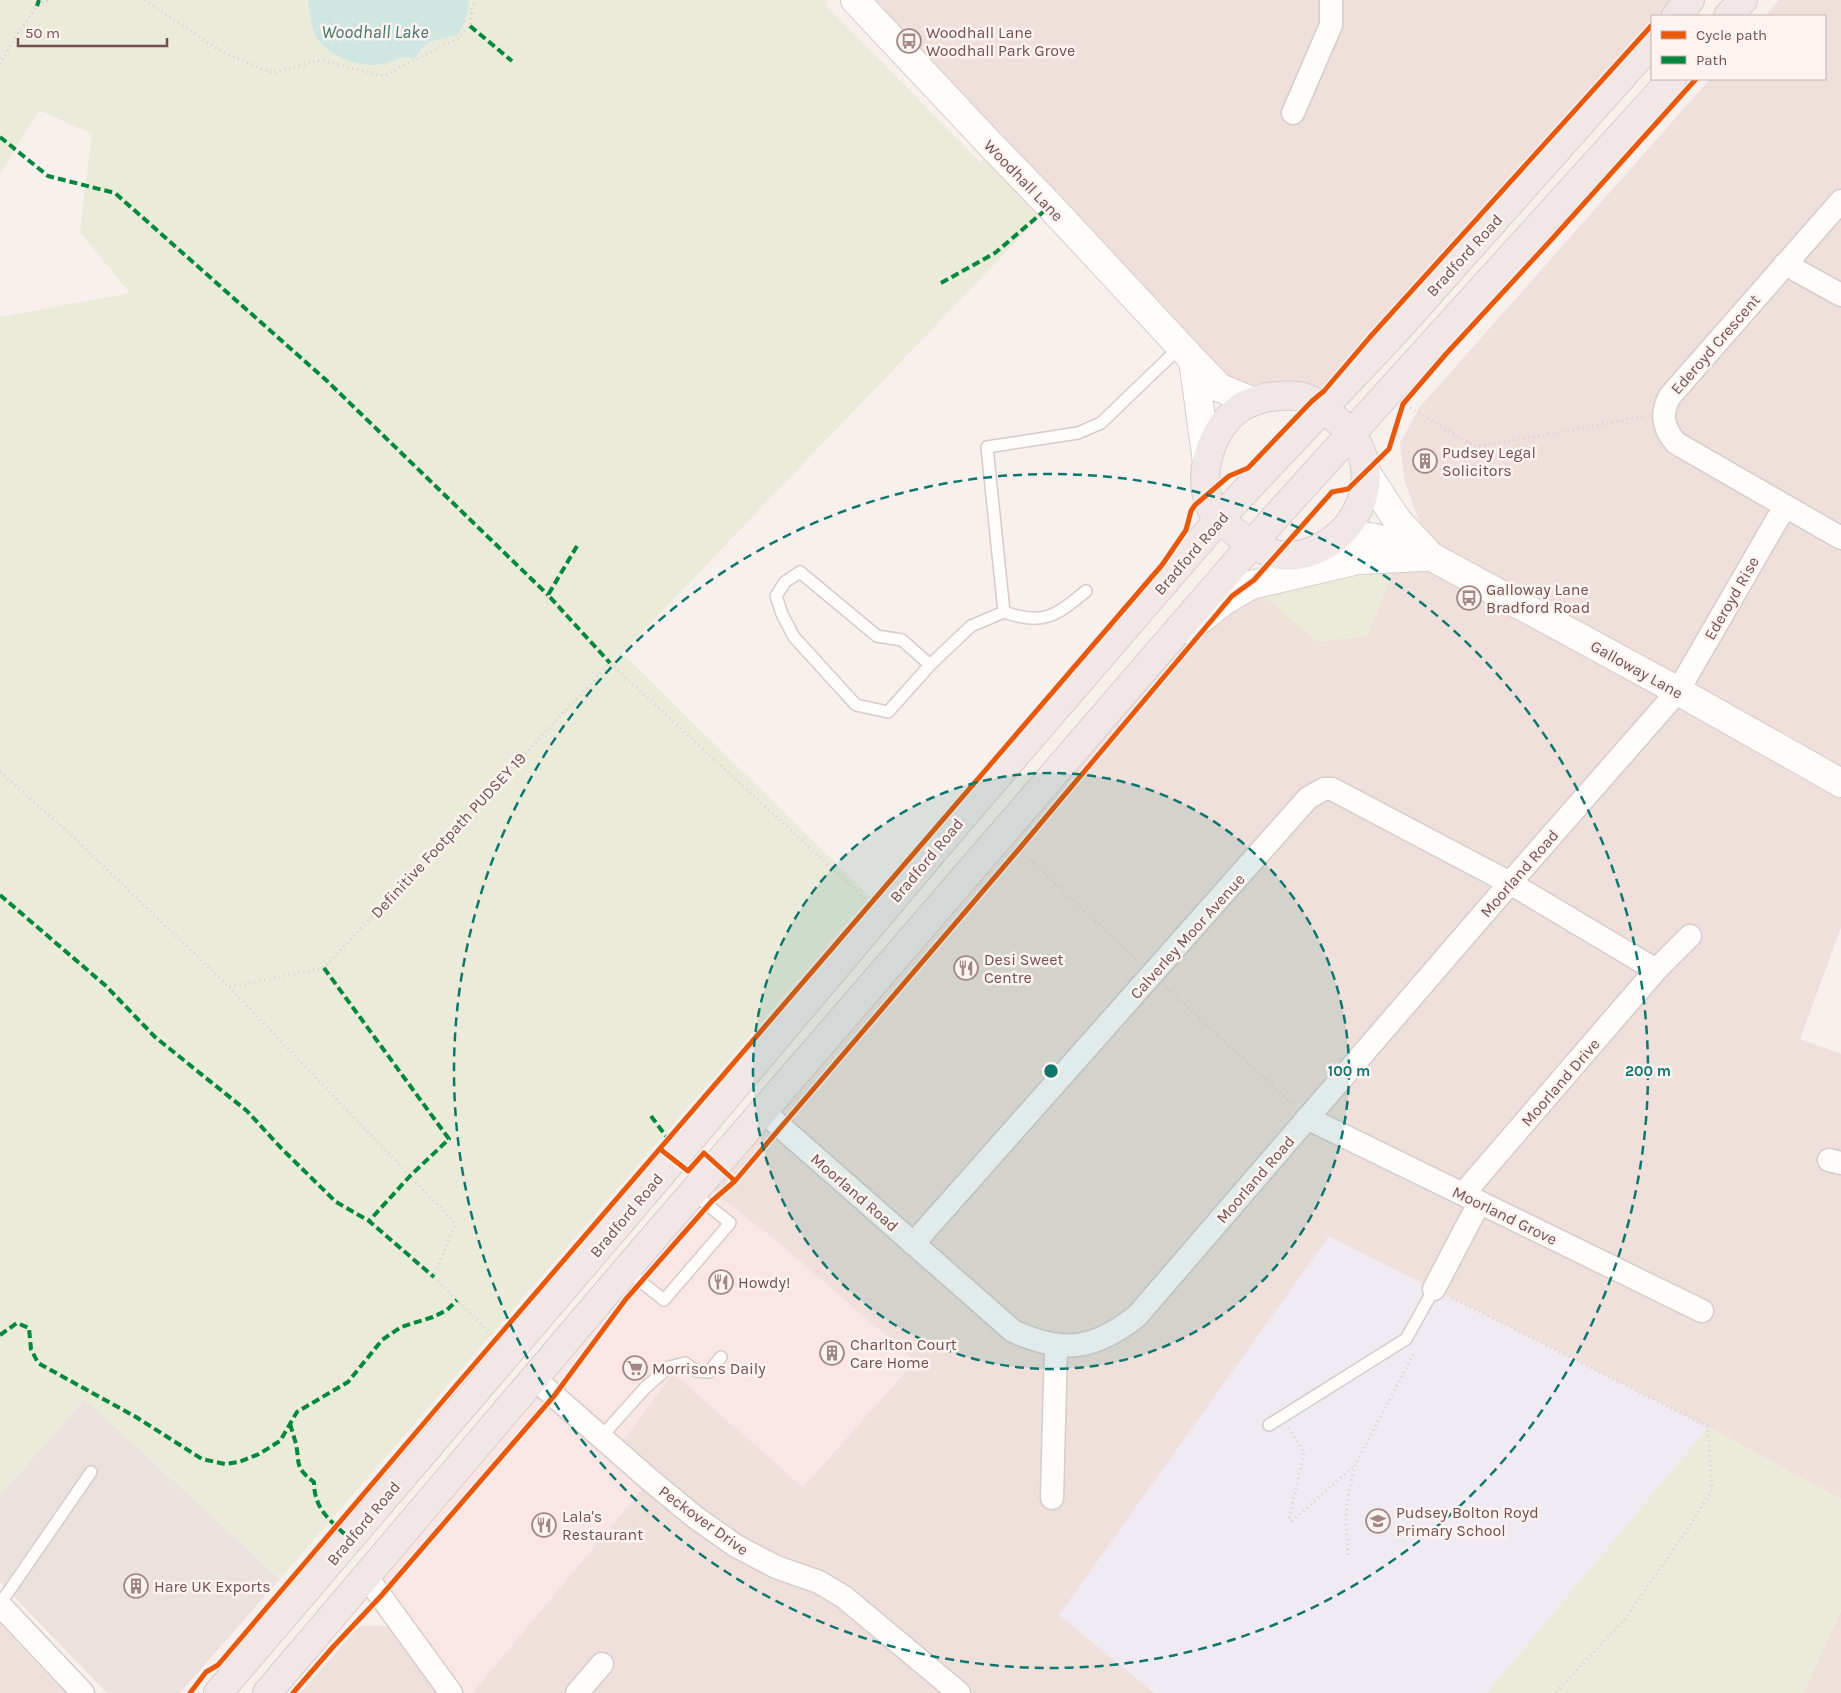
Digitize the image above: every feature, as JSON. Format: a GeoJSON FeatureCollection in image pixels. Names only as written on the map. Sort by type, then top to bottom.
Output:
{"type":"FeatureCollection","features":[{"type":"Feature","properties":{"kind":"highway"},"geometry":{"type":"LineString","coordinates":[[1677,15],[1690,0]]}},
{"type":"Feature","properties":{"kind":"highway"},"geometry":{"type":"LineString","coordinates":[[1729,15],[1743,0]]}},
{"type":"Feature","properties":{"kind":"highway","name":"Bradford Road"},"geometry":{"type":"LineString","coordinates":[[218,1693],[655,1181],[958,822],[1219,519],[1346,386],[1651,44]]}},
{"type":"Feature","properties":{"kind":"highway"},"geometry":{"type":"LineString","coordinates":[[267,1693],[626,1270],[1252,545],[1671,80]]}},
{"type":"Feature","properties":{"kind":"highway"},"geometry":{"type":"LineString","coordinates":[[1268,397],[1304,397],[1323,408],[1352,434],[1360,447],[1367,474],[1362,501],[1356,514],[1340,534],[1317,549],[1304,554],[1289,556],[1270,553],[1252,545],[1219,519],[1212,510],[1205,479],[1211,445],[1219,429],[1240,408],[1252,401],[1268,397]]}},
{"type":"Feature","properties":{"kind":"main road","name":"Woodhall Lane"},"geometry":{"type":"LineString","coordinates":[[854,0],[1220,388],[1252,401]]}},
{"type":"Feature","properties":{"kind":"main road"},"geometry":{"type":"LineString","coordinates":[[1187,354],[1207,462]]}},
{"type":"Feature","properties":{"kind":"main road","name":"Galloway Lane"},"geometry":{"type":"LineString","coordinates":[[1367,474],[1397,520],[1432,557]]}},
{"type":"Feature","properties":{"kind":"main road","name":"Galloway Lane"},"geometry":{"type":"LineString","coordinates":[[1340,534],[1372,536],[1392,541],[1432,557],[1678,691],[1841,783]]}},
{"type":"Feature","properties":{"kind":"main road"},"geometry":{"type":"LineString","coordinates":[[1165,646],[1224,601],[1251,585],[1358,560],[1432,557]]}},
{"type":"Feature","properties":{"kind":"street"},"geometry":{"type":"LineString","coordinates":[[1293,113],[1331,25],[1331,0]]}},
{"type":"Feature","properties":{"kind":"street","name":"Ederoyd Crescent"},"geometry":{"type":"LineString","coordinates":[[1841,201],[1670,396],[1665,404],[1663,413],[1664,424],[1668,434],[1676,443],[1841,538]]}},
{"type":"Feature","properties":{"kind":"street"},"geometry":{"type":"LineString","coordinates":[[1785,264],[1841,295]]}},
{"type":"Feature","properties":{"kind":"street","name":"Ederoyd Rise"},"geometry":{"type":"LineString","coordinates":[[1678,691],[1785,506]]}},
{"type":"Feature","properties":{"kind":"street","name":"Moorland Road"},"geometry":{"type":"LineString","coordinates":[[764,1112],[1012,1331],[1034,1341],[1056,1345],[1075,1345],[1097,1340],[1120,1328],[1137,1316],[1678,691]]}},
{"type":"Feature","properties":{"kind":"street","name":"Calverley Moor Avenue"},"geometry":{"type":"LineString","coordinates":[[913,1244],[1315,793],[1324,789],[1332,789],[1510,883]]}},
{"type":"Feature","properties":{"kind":"street"},"geometry":{"type":"LineString","coordinates":[[1510,883],[1656,970]]}},
{"type":"Feature","properties":{"kind":"street","name":"Moorland Drive"},"geometry":{"type":"LineString","coordinates":[[1434,1289],[1471,1199],[1656,970],[1690,936]]}},
{"type":"Feature","properties":{"kind":"street","name":"Moorland Grove"},"geometry":{"type":"LineString","coordinates":[[1307,1118],[1702,1311]]}},
{"type":"Feature","properties":{"kind":"street"},"geometry":{"type":"LineString","coordinates":[[1052,1498],[1056,1345]]}},
{"type":"Feature","properties":{"kind":"street","name":"Peckover Drive"},"geometry":{"type":"LineString","coordinates":[[534,1379],[695,1517],[736,1546],[776,1567],[820,1582],[844,1597],[959,1693]]}},
{"type":"Feature","properties":{"kind":"street"},"geometry":{"type":"LineString","coordinates":[[366,1576],[451,1693]]}},
{"type":"Feature","properties":{"kind":"street"},"geometry":{"type":"LineString","coordinates":[[3,1611],[83,1693]]}},
{"type":"Feature","properties":{"kind":"street"},"geometry":{"type":"LineString","coordinates":[[577,1693],[602,1664]]}},
{"type":"Feature","properties":{"kind":"lane"},"geometry":{"type":"LineString","coordinates":[[1004,612],[987,446],[1078,433],[1101,423],[1187,354]]}},
{"type":"Feature","properties":{"kind":"lane"},"geometry":{"type":"LineString","coordinates":[[930,665],[902,640],[877,636],[800,572],[785,582],[776,596],[782,614],[794,637],[856,705],[888,712],[930,665],[971,626],[1004,612],[1020,618],[1037,619],[1052,616],[1086,591]]}},
{"type":"Feature","properties":{"kind":"lane"},"geometry":{"type":"LineString","coordinates":[[626,1270],[664,1300],[730,1223],[693,1193]]}},
{"type":"Feature","properties":{"kind":"lane"},"geometry":{"type":"LineString","coordinates":[[1269,1425],[1406,1339],[1434,1289]]}},
{"type":"Feature","properties":{"kind":"lane"},"geometry":{"type":"LineString","coordinates":[[601,1437],[645,1388],[669,1367],[685,1362],[696,1371],[709,1372],[721,1357]]}},
{"type":"Feature","properties":{"kind":"lane"},"geometry":{"type":"LineString","coordinates":[[3,1611],[91,1472]]}},
{"type":"Feature","properties":{"kind":"path"},"geometry":{"type":"LineString","coordinates":[[0,64],[16,36],[37,6],[49,0]]}},
{"type":"Feature","properties":{"kind":"path"},"geometry":{"type":"LineString","coordinates":[[144,0],[219,50],[272,73],[320,60],[383,76],[458,38],[470,26],[472,7],[476,0]]}},
{"type":"Feature","properties":{"kind":"path"},"geometry":{"type":"LineString","coordinates":[[1409,397],[1402,406],[1475,447],[1663,413]]}},
{"type":"Feature","properties":{"kind":"path"},"geometry":{"type":"LineString","coordinates":[[0,772],[66,830],[229,987],[455,1223],[434,1277],[496,1339]]}},
{"type":"Feature","properties":{"kind":"path"},"geometry":{"type":"LineString","coordinates":[[1012,857],[1025,842]]}},
{"type":"Feature","properties":{"kind":"path"},"geometry":{"type":"LineString","coordinates":[[1434,1289],[1708,1427],[1712,1490],[1685,1534],[1625,1619],[1555,1693]]}},
{"type":"Feature","properties":{"kind":"path"},"geometry":{"type":"LineString","coordinates":[[490,1346],[502,1332]]}},
{"type":"Feature","properties":{"kind":"path"},"geometry":{"type":"LineString","coordinates":[[1348,1555],[1346,1502],[1355,1465],[1417,1347]]}},
{"type":"Feature","properties":{"kind":"path"},"geometry":{"type":"LineString","coordinates":[[1282,1417],[1304,1454],[1289,1518],[1292,1521],[1355,1465]]}},
{"type":"Feature","properties":{"kind":"shaded area"},"geometry":{"type":"Polygon","coordinates":[[[855,0],[1682,0],[1669,15],[1651,15],[1651,36],[1323,408],[1252,401],[855,0]]]}},
{"type":"Feature","properties":{"kind":"shaded area"},"geometry":{"type":"Polygon","coordinates":[[[1779,0],[1841,0],[1841,928],[1800,1039],[1841,1054],[1841,1499],[1708,1427],[1434,1289],[1059,1615],[1155,1693],[472,1693],[649,1480],[616,1450],[673,1373],[803,1487],[915,1361],[780,1244],[722,1199],[705,1179],[1165,646],[1224,601],[1398,559],[1432,557],[1405,482],[1400,443],[1419,408],[1709,80],[1826,80],[1826,15],[1766,15],[1779,0]]]}},
{"type":"Feature","properties":{"kind":"shaded area"},"geometry":{"type":"Polygon","coordinates":[[[705,1179],[722,1199],[780,1244],[915,1361],[803,1487],[673,1373],[616,1450],[650,1480],[472,1693],[444,1693],[366,1576],[705,1179]]]}},
{"type":"Feature","properties":{"kind":"shaded area","name":"Pudsey Bolton Royd Primary School"},"geometry":{"type":"Polygon","coordinates":[[[1329,1236],[1708,1427],[1487,1693],[1155,1693],[1059,1615],[1329,1236]]]}},
{"type":"Feature","properties":{"kind":"shaded area"},"geometry":{"type":"Polygon","coordinates":[[[85,1399],[280,1579],[180,1693],[107,1693],[0,1582],[0,1495],[85,1399]]]}},
{"type":"Feature","properties":{"kind":"shaded area"},"geometry":{"type":"Polygon","coordinates":[[[1841,1611],[1841,1693],[1803,1693],[1841,1611]]]}},
{"type":"Feature","properties":{"kind":"shaded area"},"geometry":{"type":"Polygon","coordinates":[[[0,1624],[65,1693],[0,1693],[0,1624]]]}},
{"type":"Feature","properties":{"kind":"shaded area"},"geometry":{"type":"Polygon","coordinates":[[[359,1626],[397,1626],[444,1693],[300,1693],[359,1626]]]}},
{"type":"Feature","properties":{"kind":"green space"},"geometry":{"type":"Polygon","coordinates":[[[0,0],[828,0],[826,5],[981,163],[990,144],[1050,206],[622,653],[870,897],[280,1579],[85,1399],[0,1495],[0,317],[130,293],[80,232],[92,134],[39,110],[0,174],[0,0]]]}},
{"type":"Feature","properties":{"kind":"green space"},"geometry":{"type":"Polygon","coordinates":[[[1398,559],[1367,637],[1318,642],[1251,585],[1398,559]]]}},
{"type":"Feature","properties":{"kind":"green space"},"geometry":{"type":"Polygon","coordinates":[[[1708,1427],[1841,1499],[1841,1611],[1803,1693],[1487,1693],[1708,1427]]]}},
{"type":"Feature","properties":{"kind":"water","name":"Woodhall Lake"},"geometry":{"type":"Polygon","coordinates":[[[308,0],[470,0],[465,21],[457,36],[432,41],[423,47],[415,59],[401,58],[387,63],[365,65],[346,60],[322,44],[313,29],[308,0]]]}},
{"type":"Feature","properties":{"kind":"marked path"},"geometry":{"type":"LineString","coordinates":[[37,6],[39,0]]}},
{"type":"Feature","properties":{"kind":"marked path"},"geometry":{"type":"LineString","coordinates":[[470,26],[512,61]]}},
{"type":"Feature","properties":{"kind":"marked path"},"geometry":{"type":"LineString","coordinates":[[0,137],[48,176],[115,193],[326,380],[548,595]]}},
{"type":"Feature","properties":{"kind":"marked path"},"geometry":{"type":"LineString","coordinates":[[941,283],[995,253],[1050,206]]}},
{"type":"Feature","properties":{"kind":"marked path"},"geometry":{"type":"LineString","coordinates":[[577,546],[548,595],[610,663]]}},
{"type":"Feature","properties":{"kind":"marked path"},"geometry":{"type":"LineString","coordinates":[[0,895],[106,986],[155,1037],[247,1111],[282,1149],[336,1202],[369,1221],[434,1277]]}},
{"type":"Feature","properties":{"kind":"marked path"},"geometry":{"type":"LineString","coordinates":[[324,968],[449,1139],[410,1176],[369,1221]]}},
{"type":"Feature","properties":{"kind":"marked path"},"geometry":{"type":"LineString","coordinates":[[651,1116],[668,1139]]}},
{"type":"Feature","properties":{"kind":"marked path"},"geometry":{"type":"LineString","coordinates":[[0,1335],[17,1323],[29,1328],[31,1349],[38,1363],[136,1417],[202,1459],[225,1464],[239,1462],[259,1454],[280,1441],[297,1412],[348,1382],[382,1340],[401,1327],[433,1317],[447,1310],[457,1300]]}},
{"type":"Feature","properties":{"kind":"marked path"},"geometry":{"type":"LineString","coordinates":[[290,1424],[296,1444],[299,1465],[303,1473],[314,1482],[320,1508],[350,1539]]}},
{"type":"Feature","properties":{"kind":"cycle path"},"geometry":{"type":"LineString","coordinates":[[190,1693],[206,1672],[218,1665],[1162,565],[1186,530],[1191,511],[1195,505],[1229,476],[1248,468],[1312,401],[1324,391],[1370,337],[1651,26]]}},
{"type":"Feature","properties":{"kind":"cycle path"},"geometry":{"type":"LineString","coordinates":[[293,1693],[381,1596],[554,1396],[626,1299],[712,1201],[735,1181],[1232,596],[1254,580],[1332,492],[1348,489],[1389,449],[1403,404],[1446,354],[1695,80]]}},
{"type":"Feature","properties":{"kind":"cycle path"},"geometry":{"type":"LineString","coordinates":[[660,1149],[688,1171],[704,1153],[735,1181]]}},
{"type":"Feature","properties":{"kind":"place","name":"Woodhall Lane Woodhall Park Grove"},"geometry":{"type":"Point","coordinates":[909,41]}},
{"type":"Feature","properties":{"kind":"place","name":"Pudsey Legal Solicitors"},"geometry":{"type":"Point","coordinates":[1425,461]}},
{"type":"Feature","properties":{"kind":"place","name":"Galloway Lane Bradford Road"},"geometry":{"type":"Point","coordinates":[1469,598]}},
{"type":"Feature","properties":{"kind":"place","name":"Desi Sweet Centre"},"geometry":{"type":"Point","coordinates":[966,968]}},
{"type":"Feature","properties":{"kind":"place","name":"Howdy!"},"geometry":{"type":"Point","coordinates":[721,1282]}},
{"type":"Feature","properties":{"kind":"place","name":"Charlton Court Care Home"},"geometry":{"type":"Point","coordinates":[832,1353]}},
{"type":"Feature","properties":{"kind":"place","name":"Morrisons Daily"},"geometry":{"type":"Point","coordinates":[635,1368]}},
{"type":"Feature","properties":{"kind":"place","name":"Pudsey Bolton Royd Primary School"},"geometry":{"type":"Point","coordinates":[1378,1521]}},
{"type":"Feature","properties":{"kind":"place","name":"Lala's Restaurant"},"geometry":{"type":"Point","coordinates":[544,1525]}},
{"type":"Feature","properties":{"kind":"place","name":"Hare UK Exports"},"geometry":{"type":"Point","coordinates":[136,1586]}}]}
